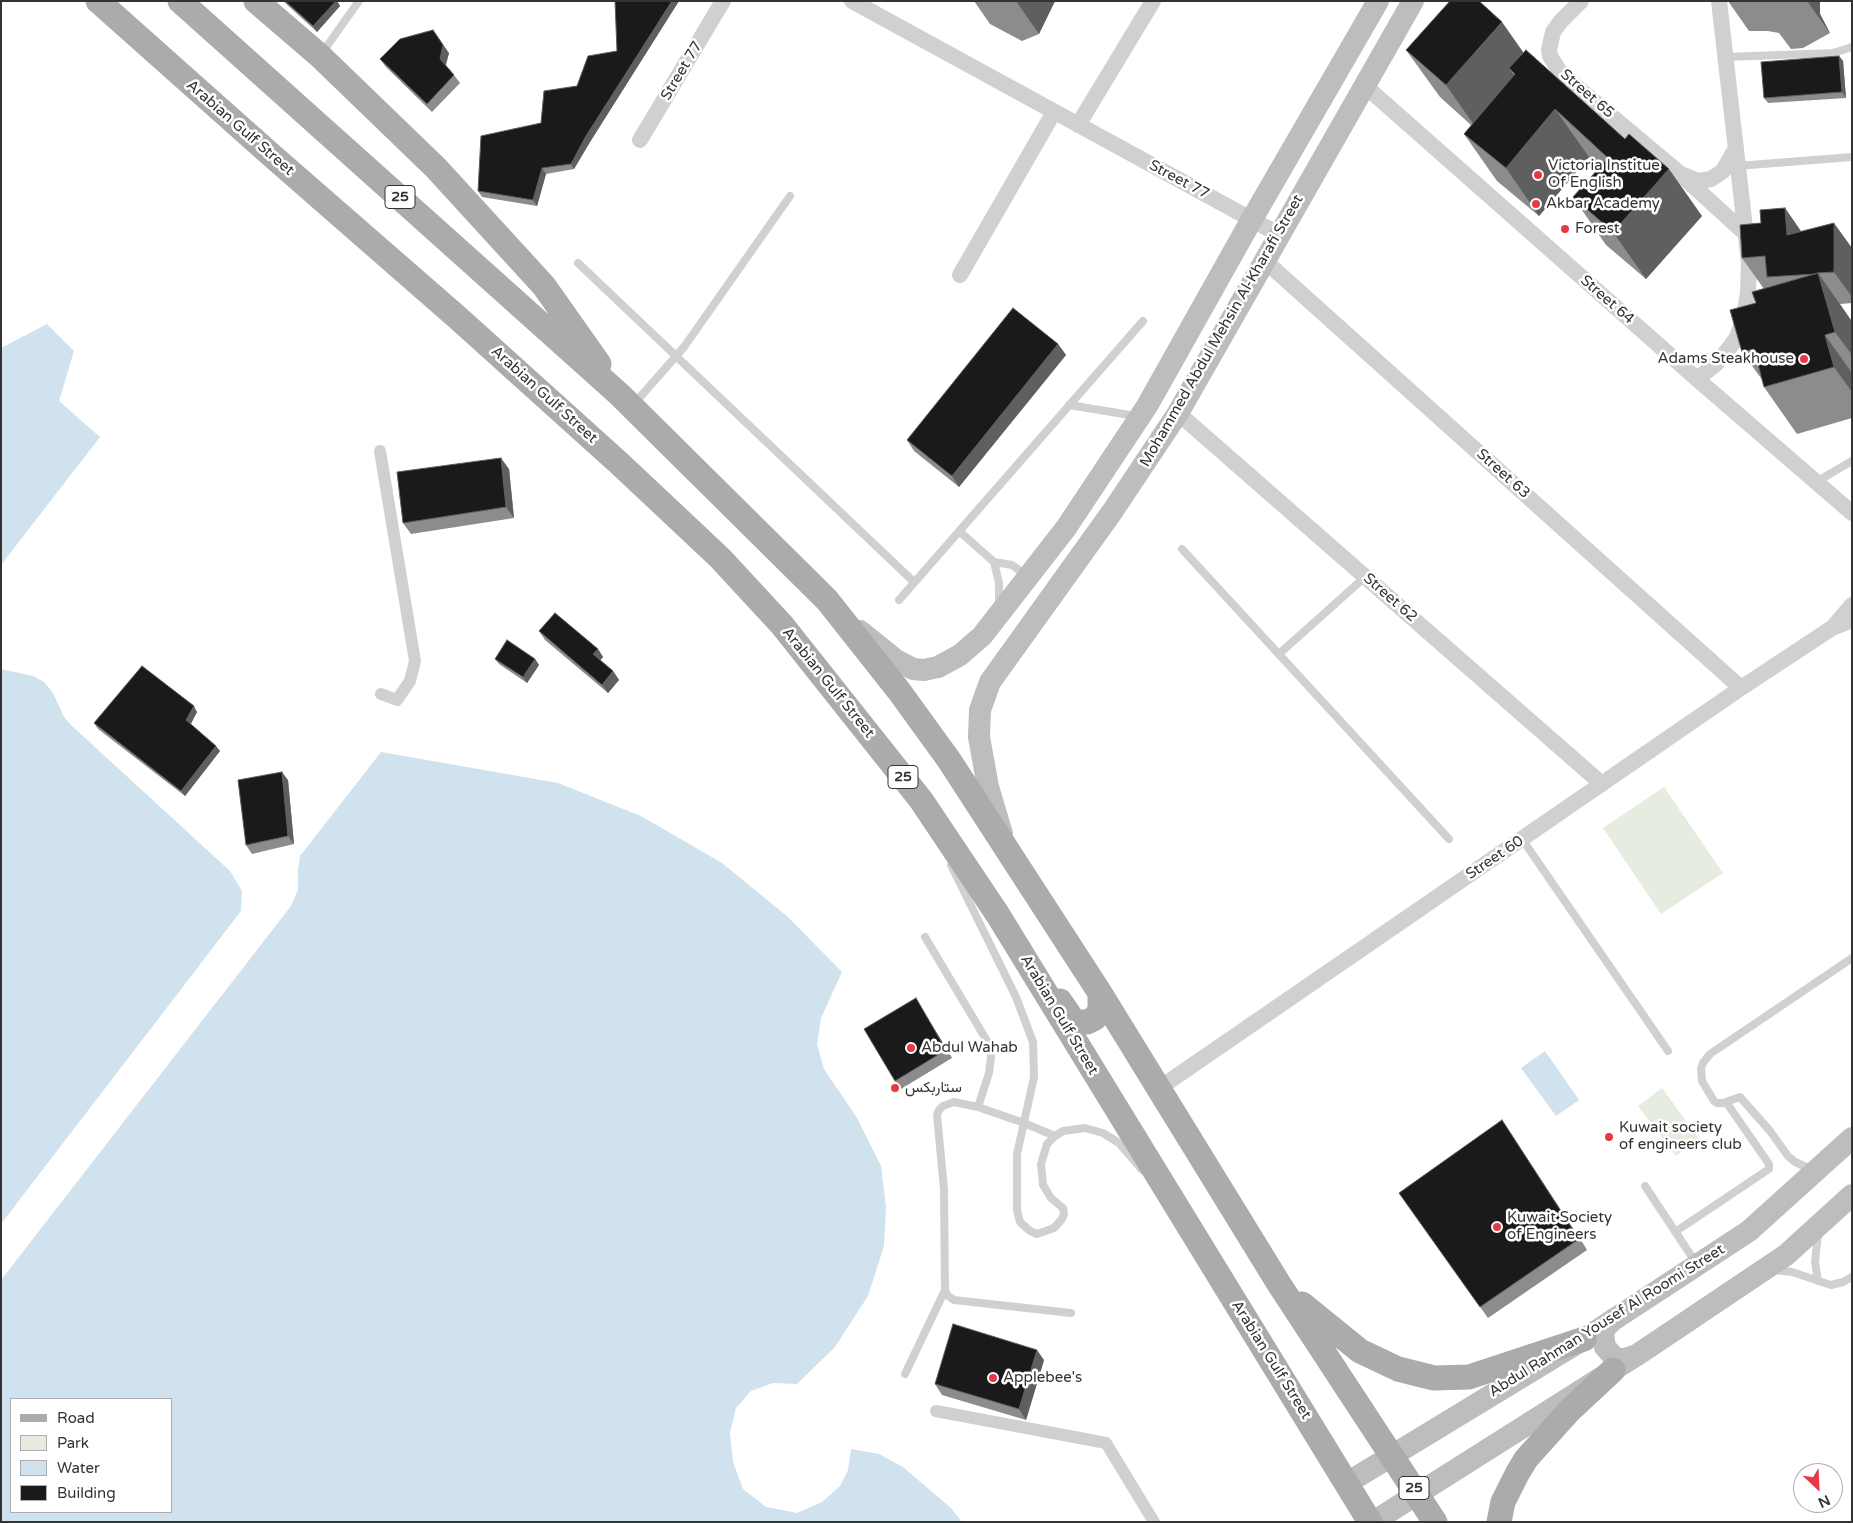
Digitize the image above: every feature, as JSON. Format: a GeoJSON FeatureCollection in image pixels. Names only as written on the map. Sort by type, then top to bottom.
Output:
{"type":"FeatureCollection","features":[{"type":"Feature","properties":{"kind":"main road","name":"Arabian Gulf Street"},"geometry":{"type":"LineString","coordinates":[[98,1],[248,136],[458,318],[720,558],[782,626],[921,800],[998,915],[1372,1522]]}},
{"type":"Feature","properties":{"kind":"main road","name":"25"},"geometry":{"type":"LineString","coordinates":[[180,1],[626,400],[827,600],[899,691],[943,752],[1006,847],[1100,994],[1279,1284],[1418,1493],[1435,1522]]}},
{"type":"Feature","properties":{"kind":"main road"},"geometry":{"type":"LineString","coordinates":[[256,1],[320,56],[436,168],[544,286],[626,400]]}},
{"type":"Feature","properties":{"kind":"main road","name":"Mohammed Abdul Mehsin Al-Kharafi Street"},"geometry":{"type":"LineString","coordinates":[[827,600],[887,654],[906,666],[918,669],[938,667],[960,655],[982,636],[1066,528],[1140,417],[1378,1]]}},
{"type":"Feature","properties":{"kind":"main road","name":"Mohammed Abdul Mehsin Al-Kharafi Street"},"geometry":{"type":"LineString","coordinates":[[1006,847],[988,788],[979,737],[980,710],[984,695],[995,674],[1134,481],[1178,413],[1413,1]]}},
{"type":"Feature","properties":{"kind":"main road"},"geometry":{"type":"LineString","coordinates":[[1032,572],[1052,578],[1066,577]]}},
{"type":"Feature","properties":{"kind":"main road"},"geometry":{"type":"LineString","coordinates":[[998,915],[1008,921],[1016,930],[1073,1020],[1084,1023],[1095,1018],[1100,1010],[1100,994]]}},
{"type":"Feature","properties":{"kind":"main road","name":"Abdul Rahman Yousef Al Roomi Street"},"geometry":{"type":"LineString","coordinates":[[1347,1483],[1584,1339],[1749,1231],[1852,1138]]}},
{"type":"Feature","properties":{"kind":"main road"},"geometry":{"type":"LineString","coordinates":[[1372,1522],[1637,1355],[1786,1255],[1852,1196]]}},
{"type":"Feature","properties":{"kind":"main road"},"geometry":{"type":"LineString","coordinates":[[1279,1284],[1360,1351],[1398,1369],[1434,1378],[1469,1377],[1584,1339]]}},
{"type":"Feature","properties":{"kind":"main road"},"geometry":{"type":"LineString","coordinates":[[1615,1319],[1605,1328],[1603,1334],[1605,1347],[1613,1356],[1619,1359],[1637,1355]]}},
{"type":"Feature","properties":{"kind":"main road"},"geometry":{"type":"LineString","coordinates":[[1499,1522],[1503,1502],[1526,1459],[1575,1405],[1613,1370]]}},
{"type":"Feature","properties":{"kind":"street","name":"Street 77"},"geometry":{"type":"LineString","coordinates":[[640,140],[724,1]]}},
{"type":"Feature","properties":{"kind":"street","name":"Street 77"},"geometry":{"type":"LineString","coordinates":[[852,1],[1280,235]]}},
{"type":"Feature","properties":{"kind":"street"},"geometry":{"type":"LineString","coordinates":[[1078,125],[1153,1]]}},
{"type":"Feature","properties":{"kind":"street","name":"Street 65"},"geometry":{"type":"LineString","coordinates":[[1581,1],[1553,32],[1549,50],[1553,62],[1566,78],[1678,172],[1746,234]]}},
{"type":"Feature","properties":{"kind":"street"},"geometry":{"type":"LineString","coordinates":[[1697,379],[1716,364],[1730,347],[1744,318],[1747,307],[1749,278],[1746,234],[1720,1]]}},
{"type":"Feature","properties":{"kind":"street","name":"Street 64"},"geometry":{"type":"LineString","coordinates":[[1364,85],[1852,513]]}},
{"type":"Feature","properties":{"kind":"street"},"geometry":{"type":"LineString","coordinates":[[960,275],[1054,112]]}},
{"type":"Feature","properties":{"kind":"street","name":"Street 65"},"geometry":{"type":"LineString","coordinates":[[1678,172],[1698,180],[1711,179],[1723,171],[1736,148]]}},
{"type":"Feature","properties":{"kind":"street","name":"Street 63"},"geometry":{"type":"LineString","coordinates":[[1265,261],[1741,688]]}},
{"type":"Feature","properties":{"kind":"street","name":"Street 62"},"geometry":{"type":"LineString","coordinates":[[1178,413],[1602,784]]}},
{"type":"Feature","properties":{"kind":"street"},"geometry":{"type":"LineString","coordinates":[[380,451],[415,662],[410,681],[397,700],[381,694]]}},
{"type":"Feature","properties":{"kind":"street"},"geometry":{"type":"LineString","coordinates":[[1832,628],[1852,605]]}},
{"type":"Feature","properties":{"kind":"street"},"geometry":{"type":"LineString","coordinates":[[1832,628],[1852,620]]}},
{"type":"Feature","properties":{"kind":"street","name":"Street 60"},"geometry":{"type":"LineString","coordinates":[[1158,1089],[1741,688],[1832,628]]}},
{"type":"Feature","properties":{"kind":"street"},"geometry":{"type":"LineString","coordinates":[[936,1411],[1106,1443],[1154,1522]]}},
{"type":"Feature","properties":{"kind":"lane"},"geometry":{"type":"LineString","coordinates":[[320,56],[358,1]]}},
{"type":"Feature","properties":{"kind":"lane"},"geometry":{"type":"LineString","coordinates":[[1726,57],[1834,53],[1852,47]]}},
{"type":"Feature","properties":{"kind":"lane"},"geometry":{"type":"LineString","coordinates":[[1737,166],[1852,158]]}},
{"type":"Feature","properties":{"kind":"lane"},"geometry":{"type":"LineString","coordinates":[[626,400],[684,347],[790,196]]}},
{"type":"Feature","properties":{"kind":"lane"},"geometry":{"type":"LineString","coordinates":[[578,262],[914,582]]}},
{"type":"Feature","properties":{"kind":"lane"},"geometry":{"type":"LineString","coordinates":[[899,600],[1143,321]]}},
{"type":"Feature","properties":{"kind":"lane"},"geometry":{"type":"LineString","coordinates":[[1069,405],[1140,417]]}},
{"type":"Feature","properties":{"kind":"lane"},"geometry":{"type":"LineString","coordinates":[[1816,482],[1852,461]]}},
{"type":"Feature","properties":{"kind":"lane"},"geometry":{"type":"LineString","coordinates":[[959,531],[994,562],[1012,565],[1024,572],[1032,572]]}},
{"type":"Feature","properties":{"kind":"lane"},"geometry":{"type":"LineString","coordinates":[[1182,549],[1449,839]]}},
{"type":"Feature","properties":{"kind":"lane"},"geometry":{"type":"LineString","coordinates":[[994,562],[1000,594],[996,618]]}},
{"type":"Feature","properties":{"kind":"lane"},"geometry":{"type":"LineString","coordinates":[[1279,654],[1365,577]]}},
{"type":"Feature","properties":{"kind":"lane"},"geometry":{"type":"LineString","coordinates":[[921,800],[970,906],[1016,997],[1033,1042],[1034,1077],[1017,1154],[1018,1216],[1025,1227],[1037,1234],[1054,1228],[1062,1219],[1064,1214],[1063,1208],[1042,1185],[1041,1175],[1043,1154],[1048,1144],[1063,1131],[1084,1128],[1103,1133],[1119,1143],[1144,1172],[1159,1178]]}},
{"type":"Feature","properties":{"kind":"lane"},"geometry":{"type":"LineString","coordinates":[[1522,839],[1668,1052]]}},
{"type":"Feature","properties":{"kind":"lane"},"geometry":{"type":"LineString","coordinates":[[925,937],[990,1049],[991,1065],[978,1108]]}},
{"type":"Feature","properties":{"kind":"lane"},"geometry":{"type":"LineString","coordinates":[[1816,1170],[1805,1168],[1788,1156],[1770,1131],[1740,1097],[1717,1103],[1702,1081],[1701,1068],[1706,1058],[1852,958]]}},
{"type":"Feature","properties":{"kind":"lane"},"geometry":{"type":"LineString","coordinates":[[905,1374],[945,1290],[944,1188],[937,1115],[943,1106],[954,1102],[1024,1123],[1055,1136]]}},
{"type":"Feature","properties":{"kind":"lane"},"geometry":{"type":"LineString","coordinates":[[1676,1232],[1769,1169],[1768,1164],[1726,1102]]}},
{"type":"Feature","properties":{"kind":"lane"},"geometry":{"type":"LineString","coordinates":[[1645,1186],[1697,1265]]}},
{"type":"Feature","properties":{"kind":"lane"},"geometry":{"type":"LineString","coordinates":[[1818,1281],[1815,1262],[1816,1248],[1823,1221]]}},
{"type":"Feature","properties":{"kind":"lane"},"geometry":{"type":"LineString","coordinates":[[1764,1269],[1792,1272],[1830,1285],[1843,1282],[1852,1277]]}},
{"type":"Feature","properties":{"kind":"lane"},"geometry":{"type":"LineString","coordinates":[[945,1290],[954,1300],[1071,1313]]}},
{"type":"Feature","properties":{"kind":"green space"},"geometry":{"type":"Polygon","coordinates":[[[1664,787],[1723,873],[1661,914],[1603,828],[1664,787]]]}},
{"type":"Feature","properties":{"kind":"green space"},"geometry":{"type":"Polygon","coordinates":[[[1662,1088],[1699,1139],[1676,1156],[1638,1106],[1662,1088]]]}},
{"type":"Feature","properties":{"kind":"water"},"geometry":{"type":"Polygon","coordinates":[[[47,324],[74,351],[59,401],[100,437],[1,565],[1,348],[47,324]]]}},
{"type":"Feature","properties":{"kind":"water"},"geometry":{"type":"Polygon","coordinates":[[[1,669],[33,676],[44,682],[53,693],[64,717],[71,725],[230,871],[242,891],[241,911],[1,1224],[1,669]]]}},
{"type":"Feature","properties":{"kind":"water"},"geometry":{"type":"Polygon","coordinates":[[[381,752],[558,783],[641,816],[722,863],[788,917],[842,972],[821,1018],[817,1044],[824,1069],[857,1118],[881,1166],[886,1207],[884,1246],[868,1296],[835,1347],[797,1384],[773,1383],[751,1391],[736,1408],[730,1433],[733,1462],[743,1489],[766,1507],[797,1513],[822,1502],[840,1486],[848,1470],[851,1449],[879,1454],[903,1467],[951,1508],[962,1522],[1,1522],[1,1280],[291,906],[298,890],[300,856],[381,752]]]}},
{"type":"Feature","properties":{"kind":"water"},"geometry":{"type":"Polygon","coordinates":[[[1545,1051],[1579,1100],[1556,1116],[1521,1068],[1545,1051]]]}},
{"type":"Feature","properties":{"kind":"building"},"geometry":{"type":"Polygon","coordinates":[[[285,1],[336,1],[313,26],[285,1]]]}},
{"type":"Feature","properties":{"kind":"building"},"geometry":{"type":"Polygon","coordinates":[[[615,1],[672,1],[586,136],[571,164],[542,168],[533,200],[478,191],[481,136],[541,123],[544,91],[577,86],[588,56],[617,51],[615,1]]]}},
{"type":"Feature","properties":{"kind":"building"},"geometry":{"type":"Polygon","coordinates":[[[1450,1],[1479,1],[1502,22],[1446,85],[1406,50],[1450,1]]]}},
{"type":"Feature","properties":{"kind":"building"},"geometry":{"type":"Polygon","coordinates":[[[433,30],[443,45],[440,59],[454,75],[427,104],[380,59],[400,39],[433,30]]]}},
{"type":"Feature","properties":{"kind":"building"},"geometry":{"type":"Polygon","coordinates":[[[1526,50],[1625,139],[1629,134],[1669,169],[1613,232],[1573,197],[1608,158],[1555,109],[1506,168],[1464,134],[1515,74],[1509,68],[1526,50]]]}},
{"type":"Feature","properties":{"kind":"building"},"geometry":{"type":"Polygon","coordinates":[[[1839,56],[1842,92],[1764,98],[1761,62],[1839,56]]]}},
{"type":"Feature","properties":{"kind":"building"},"geometry":{"type":"Polygon","coordinates":[[[1785,208],[1787,235],[1834,223],[1834,272],[1767,277],[1765,256],[1742,258],[1740,225],[1761,223],[1760,210],[1785,208]]]}},
{"type":"Feature","properties":{"kind":"building"},"geometry":{"type":"Polygon","coordinates":[[[1818,273],[1835,332],[1825,335],[1834,367],[1764,387],[1754,349],[1742,352],[1730,310],[1756,303],[1752,292],[1818,273]]]}},
{"type":"Feature","properties":{"kind":"building"},"geometry":{"type":"Polygon","coordinates":[[[1013,308],[1058,344],[952,476],[907,440],[1013,308]]]}},
{"type":"Feature","properties":{"kind":"building"},"geometry":{"type":"Polygon","coordinates":[[[501,458],[506,507],[403,523],[397,472],[501,458]]]}},
{"type":"Feature","properties":{"kind":"building"},"geometry":{"type":"Polygon","coordinates":[[[555,613],[598,649],[593,654],[613,671],[602,685],[539,631],[555,613]]]}},
{"type":"Feature","properties":{"kind":"building"},"geometry":{"type":"Polygon","coordinates":[[[507,640],[535,659],[523,677],[495,659],[507,640]]]}},
{"type":"Feature","properties":{"kind":"building"},"geometry":{"type":"Polygon","coordinates":[[[142,666],[194,706],[186,720],[216,746],[181,791],[94,723],[142,666]]]}},
{"type":"Feature","properties":{"kind":"building"},"geometry":{"type":"Polygon","coordinates":[[[282,772],[288,836],[246,845],[238,780],[282,772]]]}},
{"type":"Feature","properties":{"kind":"building","name":"Abdul Wahab"},"geometry":{"type":"Polygon","coordinates":[[[916,998],[946,1050],[895,1081],[864,1029],[916,998]]]}},
{"type":"Feature","properties":{"kind":"building","name":"Kuwait Society of Engineers"},"geometry":{"type":"Polygon","coordinates":[[[1502,1120],[1579,1239],[1480,1307],[1399,1193],[1502,1120]]]}},
{"type":"Feature","properties":{"kind":"building","name":"Applebee's"},"geometry":{"type":"Polygon","coordinates":[[[953,1324],[1037,1350],[1019,1409],[935,1384],[953,1324]]]}},
{"type":"Feature","properties":{"kind":"place","name":"Victoria Institue Of English"},"geometry":{"type":"Point","coordinates":[1538,175]}},
{"type":"Feature","properties":{"kind":"place","name":"Akbar Academy"},"geometry":{"type":"Point","coordinates":[1536,204]}},
{"type":"Feature","properties":{"kind":"place","name":"Forest"},"geometry":{"type":"Point","coordinates":[1565,229]}},
{"type":"Feature","properties":{"kind":"place","name":"Adams Steakhouse"},"geometry":{"type":"Point","coordinates":[1804,359]}},
{"type":"Feature","properties":{"kind":"place","name":"Abdul Wahab"},"geometry":{"type":"Point","coordinates":[911,1048]}},
{"type":"Feature","properties":{"kind":"place","name":"ستاربكس"},"geometry":{"type":"Point","coordinates":[895,1088]}},
{"type":"Feature","properties":{"kind":"place","name":"Kuwait society of engineers club"},"geometry":{"type":"Point","coordinates":[1609,1137]}},
{"type":"Feature","properties":{"kind":"place","name":"Kuwait Society of Engineers"},"geometry":{"type":"Point","coordinates":[1497,1227]}},
{"type":"Feature","properties":{"kind":"place","name":"Applebee's"},"geometry":{"type":"Point","coordinates":[993,1378]}}]}
